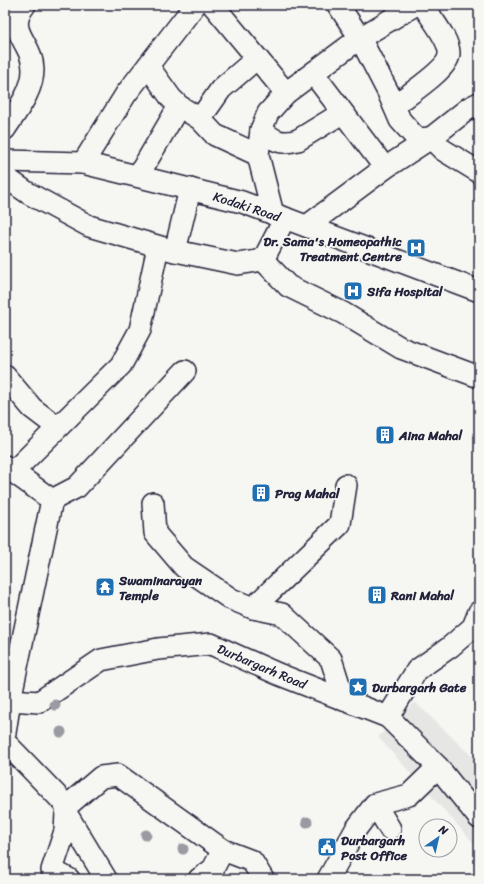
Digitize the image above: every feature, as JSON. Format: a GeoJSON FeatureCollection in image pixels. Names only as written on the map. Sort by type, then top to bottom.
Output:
{"type":"FeatureCollection","features":[{"type":"Feature","properties":{"kind":"street"},"geometry":{"type":"LineString","coordinates":[[5,129],[21,104],[32,78],[32,60],[30,52],[16,26],[17,17],[25,5]]}},
{"type":"Feature","properties":{"kind":"street"},"geometry":{"type":"LineString","coordinates":[[83,163],[126,94],[195,5]]}},
{"type":"Feature","properties":{"kind":"street"},"geometry":{"type":"LineString","coordinates":[[213,5],[286,93]]}},
{"type":"Feature","properties":{"kind":"street"},"geometry":{"type":"LineString","coordinates":[[338,5],[360,38],[400,120],[417,139],[431,138],[443,150],[479,172]]}},
{"type":"Feature","properties":{"kind":"street"},"geometry":{"type":"LineString","coordinates":[[263,260],[279,216],[258,155],[261,130],[268,113],[286,93],[360,38],[415,5]]}},
{"type":"Feature","properties":{"kind":"street"},"geometry":{"type":"LineString","coordinates":[[394,106],[439,71],[447,62],[449,54],[446,41],[423,5]]}},
{"type":"Feature","properties":{"kind":"street"},"geometry":{"type":"LineString","coordinates":[[200,119],[221,89],[257,58]]}},
{"type":"Feature","properties":{"kind":"street"},"geometry":{"type":"LineString","coordinates":[[148,66],[179,106],[200,119],[215,135],[258,155]]}},
{"type":"Feature","properties":{"kind":"street"},"geometry":{"type":"LineString","coordinates":[[313,73],[384,168]]}},
{"type":"Feature","properties":{"kind":"street"},"geometry":{"type":"LineString","coordinates":[[307,226],[384,168],[431,138],[469,108],[479,103]]}},
{"type":"Feature","properties":{"kind":"street"},"geometry":{"type":"LineString","coordinates":[[138,176],[179,106]]}},
{"type":"Feature","properties":{"kind":"street"},"geometry":{"type":"LineString","coordinates":[[261,130],[281,143],[290,142],[298,140],[342,113]]}},
{"type":"Feature","properties":{"kind":"street","name":"Kodaki Road"},"geometry":{"type":"LineString","coordinates":[[5,161],[83,163],[242,202],[479,290]]}},
{"type":"Feature","properties":{"kind":"street"},"geometry":{"type":"LineString","coordinates":[[5,177],[28,192],[89,226],[166,249],[238,264],[263,260]]}},
{"type":"Feature","properties":{"kind":"street"},"geometry":{"type":"LineString","coordinates":[[52,500],[9,469],[56,427],[121,365],[140,330],[166,249],[190,190]]}},
{"type":"Feature","properties":{"kind":"street"},"geometry":{"type":"LineString","coordinates":[[263,260],[288,286],[343,313],[401,348],[479,377]]}},
{"type":"Feature","properties":{"kind":"street"},"geometry":{"type":"LineString","coordinates":[[52,500],[77,487],[185,372]]}},
{"type":"Feature","properties":{"kind":"street"},"geometry":{"type":"LineString","coordinates":[[5,376],[32,408],[56,427]]}},
{"type":"Feature","properties":{"kind":"street"},"geometry":{"type":"LineString","coordinates":[[253,608],[340,524],[346,485]]}},
{"type":"Feature","properties":{"kind":"street"},"geometry":{"type":"LineString","coordinates":[[5,733],[10,700],[52,500]]}},
{"type":"Feature","properties":{"kind":"street"},"geometry":{"type":"LineString","coordinates":[[153,503],[155,533],[184,567],[231,599],[253,608],[282,614],[331,658],[344,700]]}},
{"type":"Feature","properties":{"kind":"street"},"geometry":{"type":"LineString","coordinates":[[388,718],[418,670],[450,647],[474,634],[473,627],[479,612]]}},
{"type":"Feature","properties":{"kind":"street","name":"Durbargarh Road"},"geometry":{"type":"LineString","coordinates":[[10,700],[39,702],[101,660],[158,649],[211,644],[278,674],[388,718],[438,767],[479,818]]}},
{"type":"Feature","properties":{"kind":"street"},"geometry":{"type":"LineString","coordinates":[[5,742],[66,809],[106,879]]}},
{"type":"Feature","properties":{"kind":"street"},"geometry":{"type":"LineString","coordinates":[[328,879],[356,829],[375,804],[409,795],[438,767]]}},
{"type":"Feature","properties":{"kind":"street"},"geometry":{"type":"LineString","coordinates":[[69,879],[52,870],[65,831],[66,809],[101,777],[118,775],[223,850],[252,861],[263,879]]}},
{"type":"Feature","properties":{"kind":"street"},"geometry":{"type":"LineString","coordinates":[[375,804],[390,829]]}},
{"type":"Feature","properties":{"kind":"street"},"geometry":{"type":"LineString","coordinates":[[199,879],[214,869],[223,850]]}},
{"type":"Feature","properties":{"kind":"shaded area"},"geometry":{"type":"Polygon","coordinates":[[[415,702],[479,763],[479,849],[458,826],[458,818],[451,818],[378,737],[415,702]]]}},
{"type":"Feature","properties":{"kind":"place","name":"Dr. Sama's Homeopathic Treatment Centre"},"geometry":{"type":"Point","coordinates":[416,248]}},
{"type":"Feature","properties":{"kind":"place","name":"Sifa Hospital"},"geometry":{"type":"Point","coordinates":[353,291]}},
{"type":"Feature","properties":{"kind":"place","name":"Aina Mahal"},"geometry":{"type":"Point","coordinates":[385,435]}},
{"type":"Feature","properties":{"kind":"place","name":"Prag Mahal"},"geometry":{"type":"Point","coordinates":[261,493]}},
{"type":"Feature","properties":{"kind":"place","name":"Swaminarayan Temple"},"geometry":{"type":"Point","coordinates":[105,587]}},
{"type":"Feature","properties":{"kind":"place","name":"Rani Mahal"},"geometry":{"type":"Point","coordinates":[377,595]}},
{"type":"Feature","properties":{"kind":"place","name":"Durbargarh Gate"},"geometry":{"type":"Point","coordinates":[358,687]}},
{"type":"Feature","properties":{"kind":"place","name":"Durbargarh Post Office"},"geometry":{"type":"Point","coordinates":[327,847]}}]}
